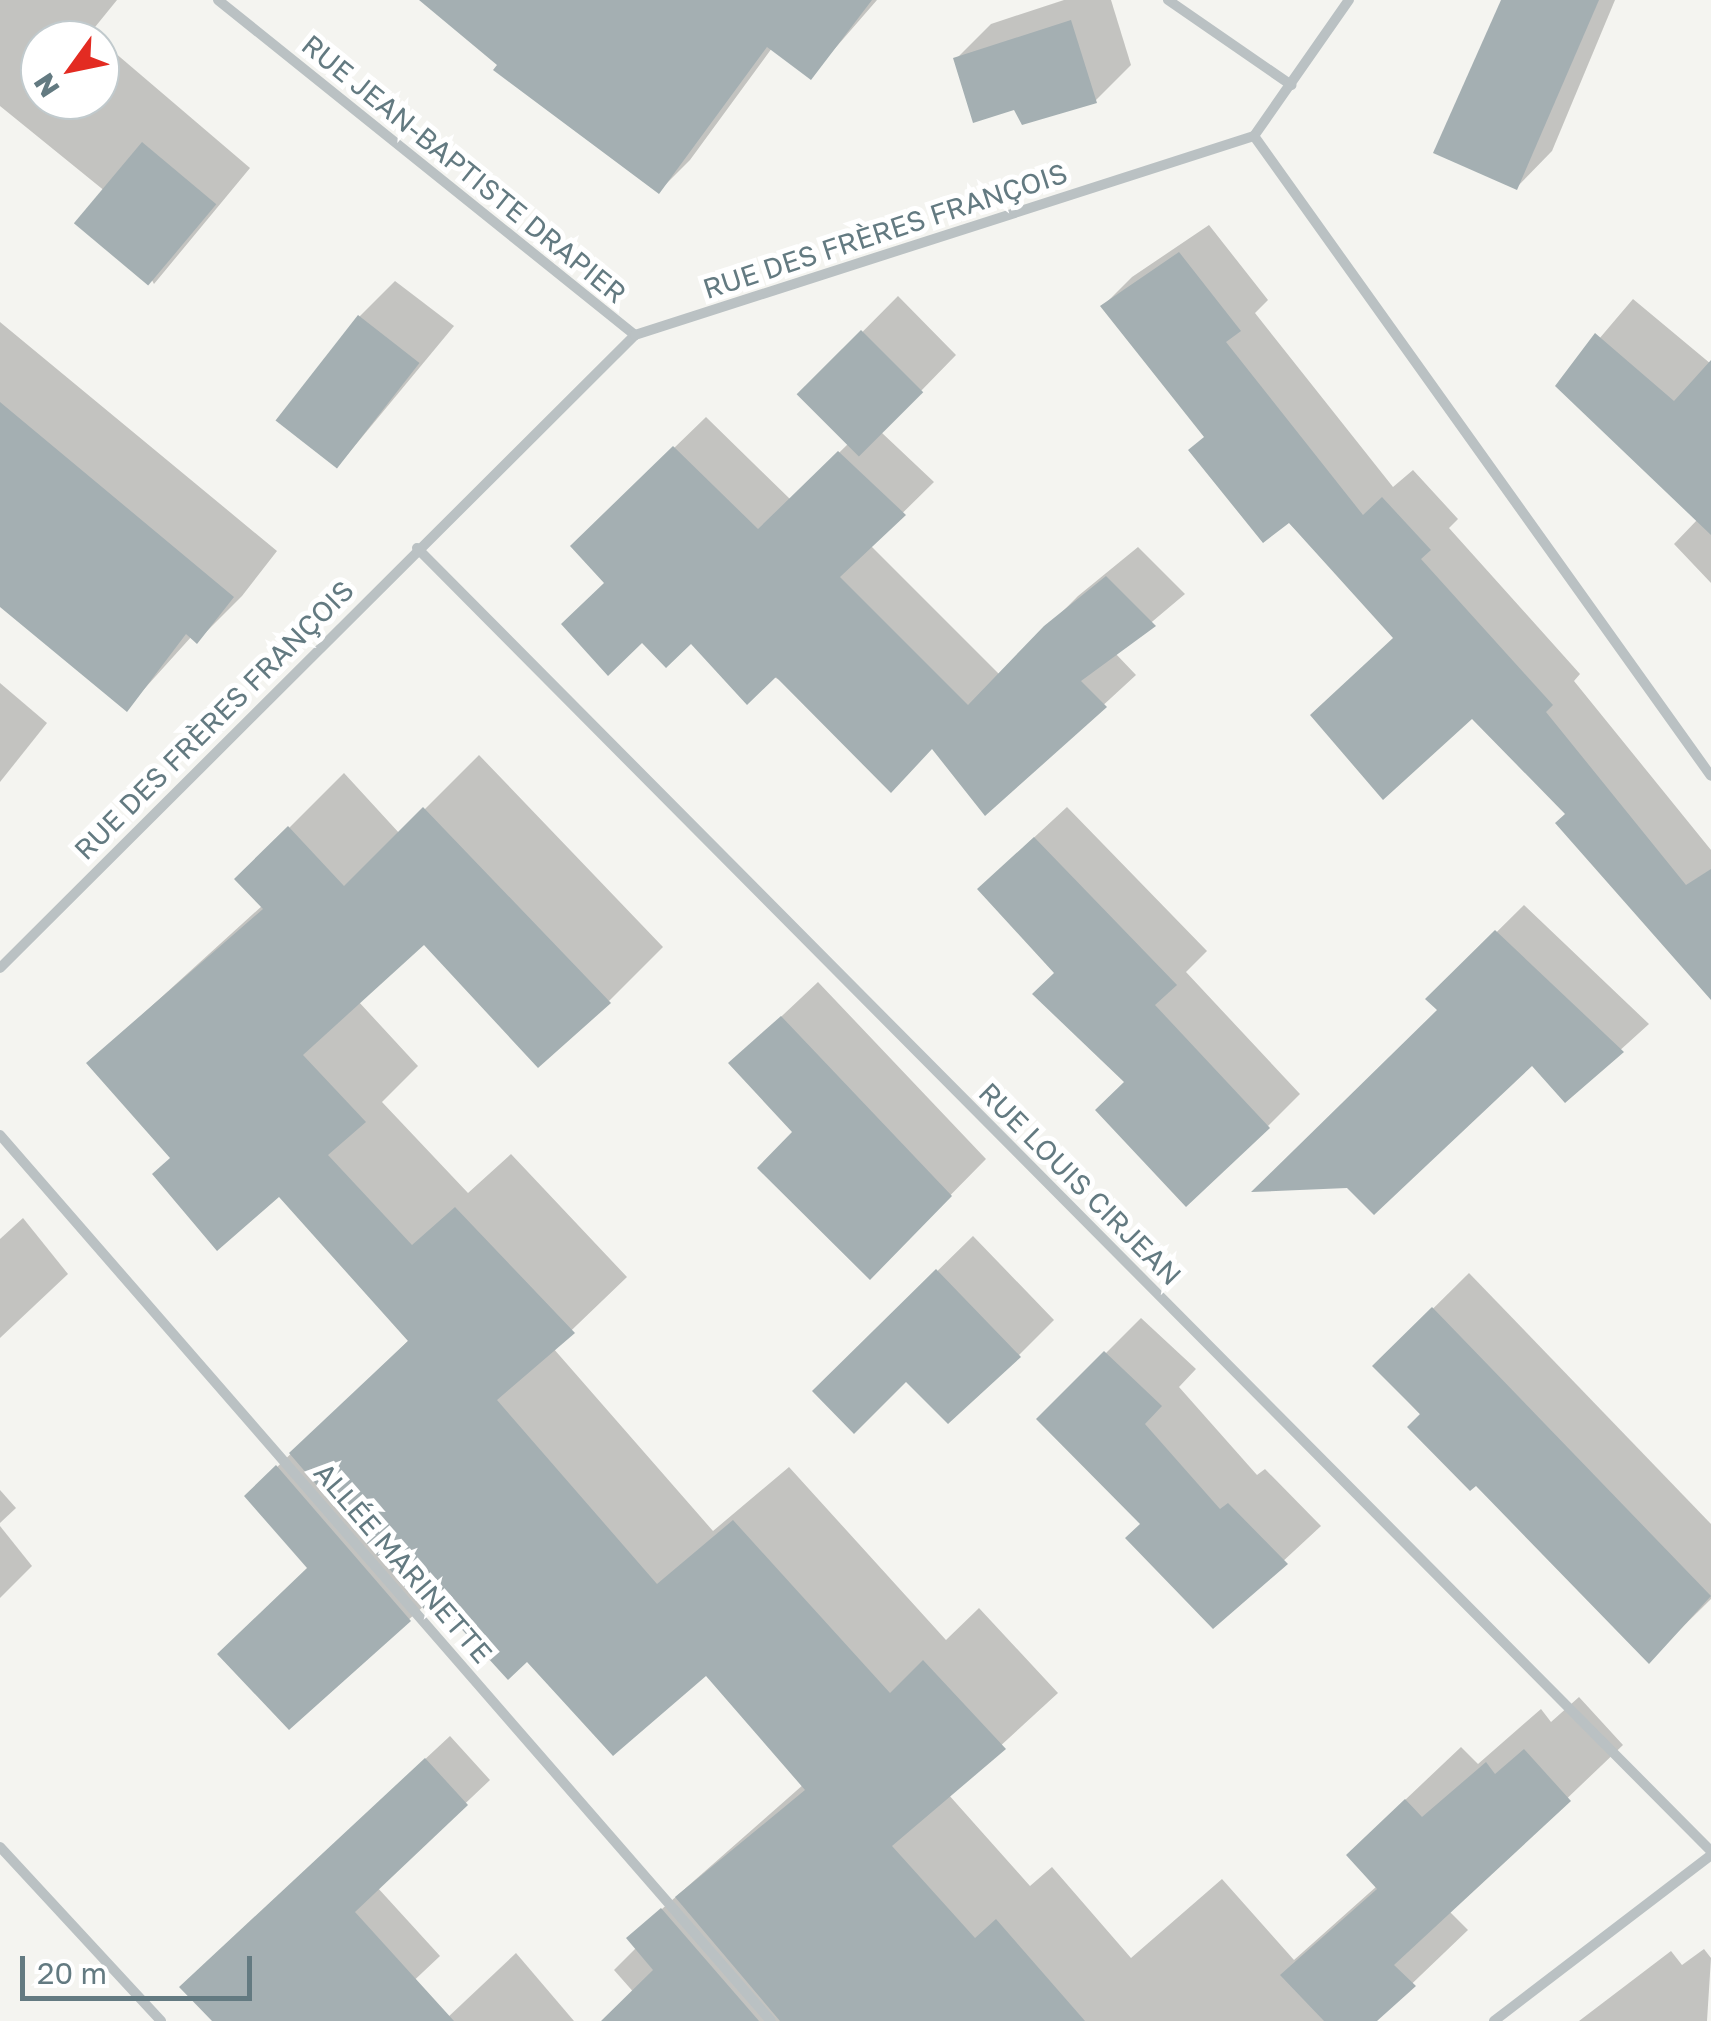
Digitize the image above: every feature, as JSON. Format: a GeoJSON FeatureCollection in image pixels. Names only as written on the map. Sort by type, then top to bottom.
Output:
{"type":"FeatureCollection","features":[{"type":"Feature","properties":{"kind":"street","name":"RUE JEAN-BAPTISTE DRAPIER"},"geometry":{"type":"LineString","coordinates":[[218,0],[634,335]]}},
{"type":"Feature","properties":{"kind":"street"},"geometry":{"type":"LineString","coordinates":[[1168,0],[1291,85]]}},
{"type":"Feature","properties":{"kind":"street"},"geometry":{"type":"LineString","coordinates":[[1349,0],[1254,136],[1711,776]]}},
{"type":"Feature","properties":{"kind":"street","name":"RUE DES FRÈRES FRANÇOIS"},"geometry":{"type":"LineString","coordinates":[[0,968],[634,335],[1254,136]]}},
{"type":"Feature","properties":{"kind":"street","name":"RUE LOUIS CIRJEAN"},"geometry":{"type":"LineString","coordinates":[[417,548],[1711,1853]]}},
{"type":"Feature","properties":{"kind":"street","name":"ALLÉE MARINETTE"},"geometry":{"type":"LineString","coordinates":[[0,1135],[771,2021]]}},
{"type":"Feature","properties":{"kind":"street"},"geometry":{"type":"LineString","coordinates":[[0,1847],[161,2021]]}},
{"type":"Feature","properties":{"kind":"street"},"geometry":{"type":"LineString","coordinates":[[1494,2021],[1711,1853]]}},
{"type":"Feature","properties":{"kind":"building"},"geometry":{"type":"Polygon","coordinates":[[[419,0],[872,0],[811,80],[767,47],[659,194],[493,70],[497,65],[419,0]]]}},
{"type":"Feature","properties":{"kind":"building"},"geometry":{"type":"Polygon","coordinates":[[[1501,0],[1599,0],[1517,190],[1433,153],[1501,0]]]}},
{"type":"Feature","properties":{"kind":"building"},"geometry":{"type":"Polygon","coordinates":[[[1071,20],[1097,103],[1022,125],[1014,110],[973,123],[953,58],[1071,20]]]}},
{"type":"Feature","properties":{"kind":"building"},"geometry":{"type":"Polygon","coordinates":[[[142,142],[216,204],[148,286],[74,223],[142,142]]]}},
{"type":"Feature","properties":{"kind":"building"},"geometry":{"type":"Polygon","coordinates":[[[1179,252],[1241,331],[1226,342],[1363,515],[1382,497],[1431,550],[1421,559],[1553,705],[1546,712],[1686,885],[1711,869],[1711,1000],[1555,823],[1565,814],[1472,719],[1383,800],[1310,715],[1393,638],[1289,523],[1263,543],[1188,450],[1204,437],[1100,306],[1179,252]]]}},
{"type":"Feature","properties":{"kind":"building"},"geometry":{"type":"Polygon","coordinates":[[[358,315],[419,363],[337,469],[276,421],[358,315]]]}},
{"type":"Feature","properties":{"kind":"building"},"geometry":{"type":"Polygon","coordinates":[[[861,330],[923,392],[859,457],[797,394],[861,330]]]}},
{"type":"Feature","properties":{"kind":"building"},"geometry":{"type":"Polygon","coordinates":[[[1595,333],[1674,401],[1711,360],[1711,535],[1555,386],[1595,333]]]}},
{"type":"Feature","properties":{"kind":"building"},"geometry":{"type":"Polygon","coordinates":[[[0,402],[234,597],[197,644],[186,634],[127,712],[0,607],[0,402]]]}},
{"type":"Feature","properties":{"kind":"building"},"geometry":{"type":"Polygon","coordinates":[[[673,446],[758,529],[838,451],[906,515],[840,577],[968,705],[1044,626],[1106,576],[1156,626],[1081,681],[1107,707],[985,816],[932,749],[891,793],[776,677],[747,705],[691,644],[666,668],[642,643],[608,676],[561,624],[604,583],[570,546],[673,446]]]}},
{"type":"Feature","properties":{"kind":"building"},"geometry":{"type":"Polygon","coordinates":[[[423,807],[611,1003],[538,1068],[424,945],[303,1055],[366,1122],[328,1155],[412,1245],[455,1207],[575,1333],[497,1400],[657,1584],[733,1520],[890,1693],[923,1660],[1006,1749],[892,1846],[975,1938],[996,1919],[1085,2021],[780,2021],[675,1897],[805,1790],[706,1676],[613,1756],[527,1662],[508,1680],[435,1600],[424,1609],[289,1453],[408,1341],[279,1197],[217,1251],[152,1174],[170,1158],[86,1063],[263,909],[234,879],[288,826],[344,886],[423,807]]]}},
{"type":"Feature","properties":{"kind":"building"},"geometry":{"type":"Polygon","coordinates":[[[1034,837],[1177,985],[1155,1005],[1270,1128],[1186,1207],[1095,1110],[1124,1082],[1032,994],[1054,973],[977,889],[1034,837]]]}},
{"type":"Feature","properties":{"kind":"building"},"geometry":{"type":"Polygon","coordinates":[[[1495,930],[1624,1052],[1565,1103],[1532,1066],[1374,1215],[1347,1188],[1251,1192],[1437,1010],[1425,999],[1495,930]]]}},
{"type":"Feature","properties":{"kind":"building"},"geometry":{"type":"Polygon","coordinates":[[[781,1016],[952,1196],[870,1280],[757,1168],[792,1132],[728,1063],[781,1016]]]}},
{"type":"Feature","properties":{"kind":"building"},"geometry":{"type":"Polygon","coordinates":[[[936,1269],[1021,1357],[948,1424],[906,1382],[854,1434],[812,1391],[936,1269]]]}},
{"type":"Feature","properties":{"kind":"building"},"geometry":{"type":"Polygon","coordinates":[[[1432,1307],[1711,1596],[1649,1664],[1476,1486],[1470,1491],[1407,1427],[1420,1414],[1372,1366],[1432,1307]]]}},
{"type":"Feature","properties":{"kind":"building"},"geometry":{"type":"Polygon","coordinates":[[[1104,1351],[1162,1406],[1145,1424],[1220,1509],[1228,1503],[1288,1564],[1213,1629],[1125,1538],[1140,1524],[1036,1419],[1104,1351]]]}},
{"type":"Feature","properties":{"kind":"building"},"geometry":{"type":"Polygon","coordinates":[[[276,1465],[411,1621],[289,1730],[217,1654],[307,1568],[244,1496],[276,1465]]]}},
{"type":"Feature","properties":{"kind":"building"},"geometry":{"type":"Polygon","coordinates":[[[1524,1749],[1571,1801],[1394,1965],[1416,1986],[1377,2021],[1324,2021],[1280,1975],[1377,1889],[1346,1855],[1405,1799],[1422,1817],[1486,1762],[1495,1774],[1524,1749]]]}},
{"type":"Feature","properties":{"kind":"building"},"geometry":{"type":"Polygon","coordinates":[[[425,1758],[468,1805],[355,1912],[454,2021],[212,2021],[179,1987],[425,1758]]]}},
{"type":"Feature","properties":{"kind":"building"},"geometry":{"type":"Polygon","coordinates":[[[661,1908],[759,2021],[601,2021],[653,1970],[626,1938],[661,1908]]]}}]}
